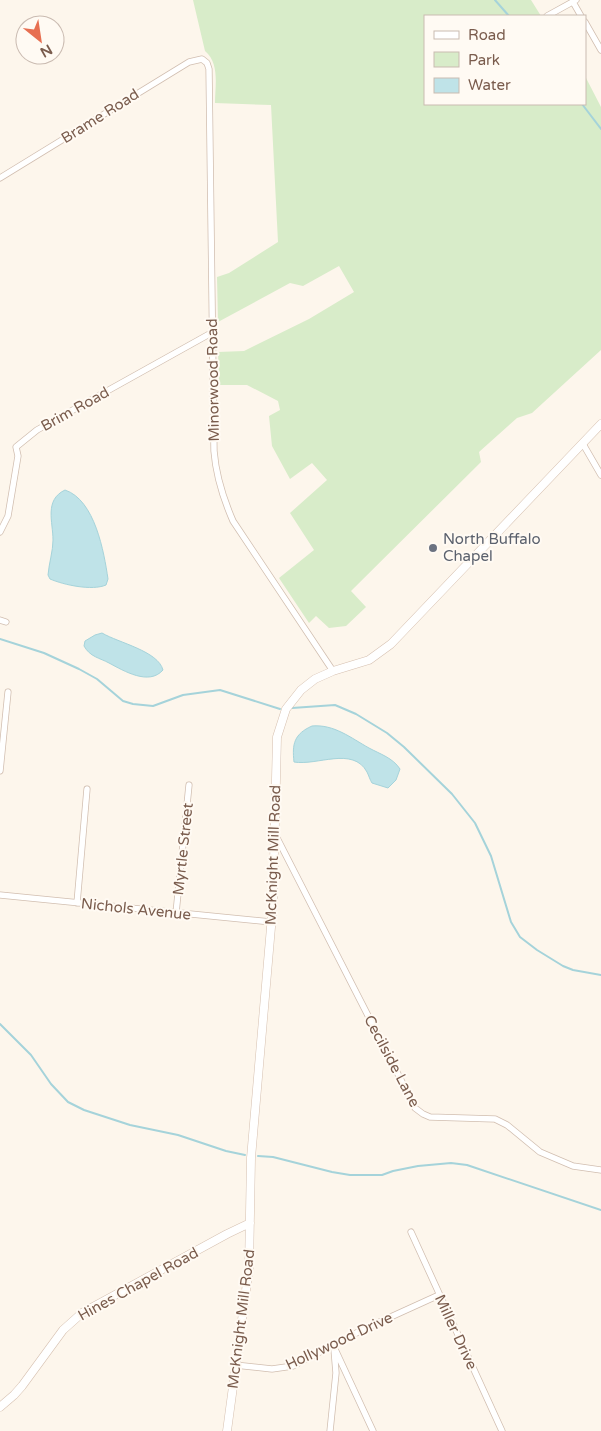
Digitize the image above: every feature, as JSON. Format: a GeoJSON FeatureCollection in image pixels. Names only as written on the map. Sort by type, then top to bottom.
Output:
{"type":"FeatureCollection","features":[{"type":"Feature","properties":{"kind":"street"},"geometry":{"type":"LineString","coordinates":[[549,15],[574,1],[581,15]]}},
{"type":"Feature","properties":{"kind":"street"},"geometry":{"type":"LineString","coordinates":[[586,24],[601,50]]}},
{"type":"Feature","properties":{"kind":"street","name":"Brame Road"},"geometry":{"type":"LineString","coordinates":[[0,178],[189,62],[202,59]]}},
{"type":"Feature","properties":{"kind":"street","name":"Minorwood Road"},"geometry":{"type":"LineString","coordinates":[[202,59],[207,62],[209,69],[214,451],[218,477],[225,502],[241,534],[333,671]]}},
{"type":"Feature","properties":{"kind":"street","name":"Brim Road"},"geometry":{"type":"LineString","coordinates":[[0,532],[8,516],[18,456],[16,447],[37,430],[213,332]]}},
{"type":"Feature","properties":{"kind":"street","name":"McKnight Mill Road"},"geometry":{"type":"LineString","coordinates":[[227,1431],[249,1268],[252,1140],[271,922],[276,749],[282,720],[289,704],[301,690],[315,679],[333,671],[369,660],[391,644],[601,424]]}},
{"type":"Feature","properties":{"kind":"street"},"geometry":{"type":"LineString","coordinates":[[583,444],[601,475]]}},
{"type":"Feature","properties":{"kind":"street"},"geometry":{"type":"LineString","coordinates":[[0,771],[8,692]]}},
{"type":"Feature","properties":{"kind":"street","name":"Myrtle Street"},"geometry":{"type":"LineString","coordinates":[[176,913],[189,785]]}},
{"type":"Feature","properties":{"kind":"street"},"geometry":{"type":"LineString","coordinates":[[77,903],[88,789]]}},
{"type":"Feature","properties":{"kind":"street","name":"Cecilside Lane"},"geometry":{"type":"LineString","coordinates":[[275,834],[418,1111],[430,1117],[495,1119],[540,1152],[573,1166],[601,1170]]}},
{"type":"Feature","properties":{"kind":"street","name":"Nichols Avenue"},"geometry":{"type":"LineString","coordinates":[[0,895],[271,922]]}},
{"type":"Feature","properties":{"kind":"street","name":"Hines Chapel Road"},"geometry":{"type":"LineString","coordinates":[[0,1407],[22,1386],[63,1330],[82,1313],[250,1223]]}},
{"type":"Feature","properties":{"kind":"street","name":"Miller Drive"},"geometry":{"type":"LineString","coordinates":[[411,1232],[502,1431]]}},
{"type":"Feature","properties":{"kind":"street","name":"Hollywood Drive"},"geometry":{"type":"LineString","coordinates":[[235,1365],[272,1369],[286,1368],[300,1363],[333,1344],[439,1294]]}},
{"type":"Feature","properties":{"kind":"street"},"geometry":{"type":"LineString","coordinates":[[330,1431],[336,1373],[333,1344]]}},
{"type":"Feature","properties":{"kind":"street"},"geometry":{"type":"LineString","coordinates":[[333,1344],[373,1431]]}},
{"type":"Feature","properties":{"kind":"green space"},"geometry":{"type":"Polygon","coordinates":[[[193,0],[531,0],[540,15],[424,15],[424,105],[586,105],[586,78],[601,107],[601,350],[532,413],[517,418],[479,452],[481,462],[351,591],[366,607],[346,626],[329,628],[316,616],[309,623],[279,578],[314,550],[290,513],[327,480],[312,463],[290,479],[272,446],[269,416],[280,410],[278,401],[247,385],[219,385],[218,352],[244,351],[309,319],[354,292],[339,266],[303,286],[290,283],[218,322],[217,277],[229,273],[278,242],[271,105],[215,103],[215,68],[210,56],[205,51],[193,0]]]}},
{"type":"Feature","properties":{"kind":"water"},"geometry":{"type":"Polygon","coordinates":[[[65,490],[84,504],[91,515],[101,542],[108,579],[106,585],[100,587],[78,586],[50,579],[48,575],[53,544],[52,505],[58,494],[65,490]]]}},
{"type":"Feature","properties":{"kind":"water"},"geometry":{"type":"Polygon","coordinates":[[[102,633],[146,653],[160,663],[163,670],[157,675],[144,677],[122,670],[92,655],[84,646],[85,641],[102,633]]]}},
{"type":"Feature","properties":{"kind":"water"},"geometry":{"type":"Polygon","coordinates":[[[312,726],[335,729],[390,759],[400,769],[396,780],[388,788],[372,783],[361,764],[344,758],[303,763],[294,762],[293,750],[298,736],[301,732],[312,726]]]}},
{"type":"Feature","properties":{"kind":"waterway"},"geometry":{"type":"LineString","coordinates":[[495,0],[508,15]]}},
{"type":"Feature","properties":{"kind":"waterway"},"geometry":{"type":"LineString","coordinates":[[583,105],[601,129]]}},
{"type":"Feature","properties":{"kind":"waterway"},"geometry":{"type":"LineString","coordinates":[[0,639],[44,653],[79,669],[97,679],[123,701],[133,704],[153,706],[183,695],[220,690],[280,709]]}},
{"type":"Feature","properties":{"kind":"waterway"},"geometry":{"type":"LineString","coordinates":[[292,708],[335,705],[356,714],[387,733],[404,747],[452,794],[475,823],[491,856],[511,922],[520,937],[563,966],[573,970],[601,975]]}},
{"type":"Feature","properties":{"kind":"waterway"},"geometry":{"type":"LineString","coordinates":[[0,1024],[31,1055],[51,1084],[68,1102],[84,1110],[130,1125],[178,1135],[226,1151],[245,1155]]}},
{"type":"Feature","properties":{"kind":"waterway"},"geometry":{"type":"LineString","coordinates":[[258,1156],[273,1157],[350,1175],[382,1175],[418,1166],[451,1163],[467,1165],[601,1210]]}},
{"type":"Feature","properties":{"kind":"place","name":"North Buffalo Chapel"},"geometry":{"type":"Point","coordinates":[433,548]}}]}
